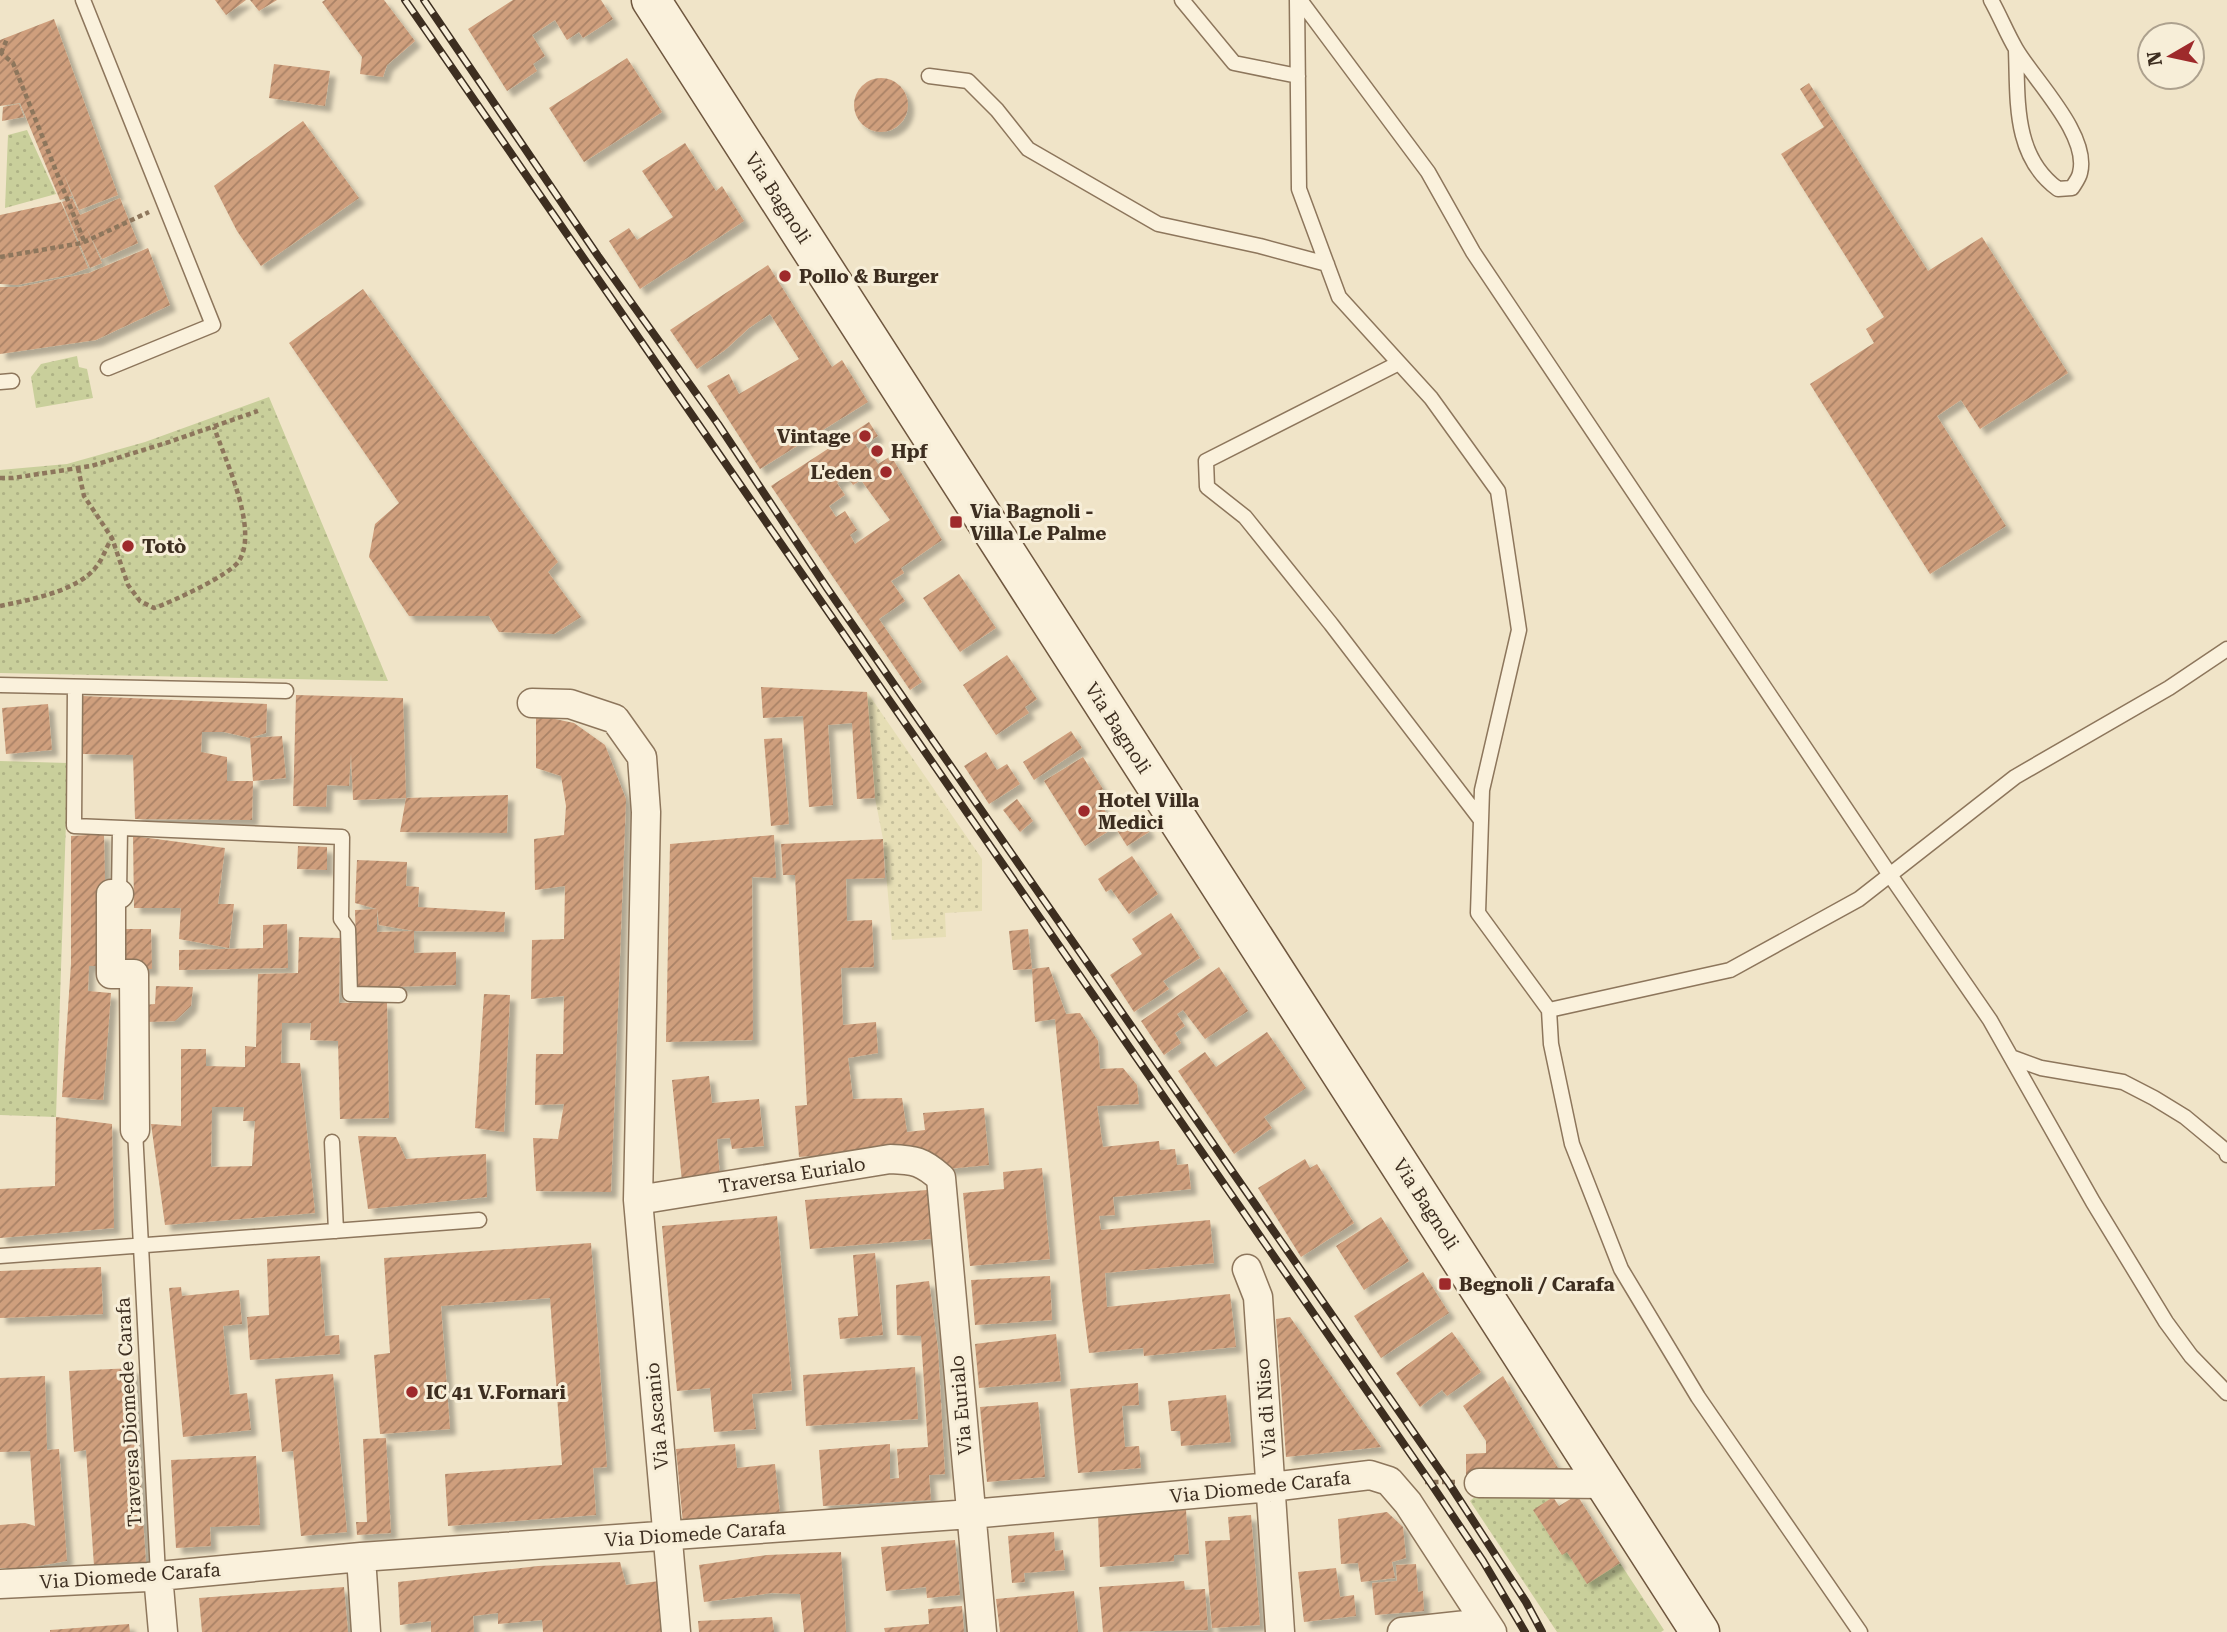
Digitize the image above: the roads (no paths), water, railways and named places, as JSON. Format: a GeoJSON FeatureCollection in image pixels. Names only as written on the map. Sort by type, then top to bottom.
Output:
{"type":"FeatureCollection","features":[{"type":"Feature","properties":{"kind":"street","name":"Via Bagnoli"},"geometry":{"type":"LineString","coordinates":[[650,0],[1700,1632]]}},
{"type":"Feature","properties":{"kind":"street","name":"Via Ascanio"},"geometry":{"type":"LineString","coordinates":[[532,703],[570,704],[615,719],[642,757],[646,812],[638,1200],[677,1632]]}},
{"type":"Feature","properties":{"kind":"street"},"geometry":{"type":"LineString","coordinates":[[119,894],[111,894],[111,974],[134,974],[135,1130]]}},
{"type":"Feature","properties":{"kind":"street","name":"Traversa Eurialo"},"geometry":{"type":"LineString","coordinates":[[638,1200],[890,1159],[927,1165],[941,1178]]}},
{"type":"Feature","properties":{"kind":"street","name":"Via Eurialo"},"geometry":{"type":"LineString","coordinates":[[941,1178],[982,1632]]}},
{"type":"Feature","properties":{"kind":"street","name":"Via di Niso"},"geometry":{"type":"LineString","coordinates":[[1247,1269],[1258,1297],[1280,1632]]}},
{"type":"Feature","properties":{"kind":"street","name":"Via Diomede Carafa"},"geometry":{"type":"LineString","coordinates":[[0,1584],[158,1575],[361,1557],[971,1514],[1271,1487],[1370,1475],[1389,1481],[1408,1503],[1488,1628]]}},
{"type":"Feature","properties":{"kind":"street"},"geometry":{"type":"LineString","coordinates":[[1479,1483],[1607,1484]]}},
{"type":"Feature","properties":{"kind":"street"},"geometry":{"type":"LineString","coordinates":[[361,1557],[366,1632]]}},
{"type":"Feature","properties":{"kind":"street"},"geometry":{"type":"LineString","coordinates":[[158,1575],[163,1632]]}},
{"type":"Feature","properties":{"kind":"street"},"geometry":{"type":"LineString","coordinates":[[1402,1632],[1488,1628]]}},
{"type":"Feature","properties":{"kind":"lane"},"geometry":{"type":"LineString","coordinates":[[83,0],[213,324],[108,368]]}},
{"type":"Feature","properties":{"kind":"lane"},"geometry":{"type":"LineString","coordinates":[[1182,0],[1234,63],[1298,76]]}},
{"type":"Feature","properties":{"kind":"lane"},"geometry":{"type":"LineString","coordinates":[[1298,0],[1299,189],[1339,297],[1431,398],[1498,491],[1519,630],[1482,790],[1478,913],[1549,1010],[1552,1044],[1572,1144],[1621,1269],[1698,1397],[1860,1632]]}},
{"type":"Feature","properties":{"kind":"lane"},"geometry":{"type":"LineString","coordinates":[[1298,0],[1428,172],[1473,252],[1990,1020],[2093,1202],[2161,1314],[2191,1356],[2227,1393]]}},
{"type":"Feature","properties":{"kind":"lane"},"geometry":{"type":"LineString","coordinates":[[1992,0],[2016,50],[2065,121],[2081,154],[2080,174],[2072,188],[2059,189],[2044,178],[2030,158],[2023,139],[2016,50]]}},
{"type":"Feature","properties":{"kind":"lane"},"geometry":{"type":"LineString","coordinates":[[929,76],[968,81],[997,110],[1028,149],[1158,224],[1327,264]]}},
{"type":"Feature","properties":{"kind":"lane"},"geometry":{"type":"LineString","coordinates":[[1399,363],[1206,461],[1207,487],[1245,517],[1481,820]]}},
{"type":"Feature","properties":{"kind":"lane"},"geometry":{"type":"LineString","coordinates":[[1549,1010],[1730,970],[1859,900],[2015,777],[2169,688],[2227,649]]}},
{"type":"Feature","properties":{"kind":"lane"},"geometry":{"type":"LineString","coordinates":[[0,685],[286,691]]}},
{"type":"Feature","properties":{"kind":"lane"},"geometry":{"type":"LineString","coordinates":[[75,687],[74,826],[342,837],[341,919],[348,929],[350,994],[399,995]]}},
{"type":"Feature","properties":{"kind":"lane"},"geometry":{"type":"LineString","coordinates":[[119,894],[120,828]]}},
{"type":"Feature","properties":{"kind":"lane"},"geometry":{"type":"LineString","coordinates":[[2011,1057],[2041,1068],[2123,1082],[2185,1117],[2226,1151],[2227,1155]]}},
{"type":"Feature","properties":{"kind":"lane","name":"Traversa Diomede Carafa"},"geometry":{"type":"LineString","coordinates":[[135,1130],[158,1575]]}},
{"type":"Feature","properties":{"kind":"lane"},"geometry":{"type":"LineString","coordinates":[[332,1142],[336,1231]]}},
{"type":"Feature","properties":{"kind":"lane"},"geometry":{"type":"LineString","coordinates":[[0,1256],[479,1220]]}},
{"type":"Feature","properties":{"kind":"railway"},"geometry":{"type":"LineString","coordinates":[[405,0],[1430,1482],[1483,1561],[1525,1632]]}},
{"type":"Feature","properties":{"kind":"railway"},"geometry":{"type":"LineString","coordinates":[[424,0],[598,256],[718,424],[827,588],[1448,1482],[1526,1602],[1542,1632]]}},
{"type":"Feature","properties":{"kind":"place","name":"Pollo & Burger"},"geometry":{"type":"Point","coordinates":[785,276]}},
{"type":"Feature","properties":{"kind":"place","name":"Vintage"},"geometry":{"type":"Point","coordinates":[865,436]}},
{"type":"Feature","properties":{"kind":"place","name":"Hpf"},"geometry":{"type":"Point","coordinates":[877,451]}},
{"type":"Feature","properties":{"kind":"place","name":"L'eden"},"geometry":{"type":"Point","coordinates":[886,472]}},
{"type":"Feature","properties":{"kind":"place","name":"Via Bagnoli - Villa Le Palme"},"geometry":{"type":"Point","coordinates":[956,522]}},
{"type":"Feature","properties":{"kind":"place","name":"Totò"},"geometry":{"type":"Point","coordinates":[128,546]}},
{"type":"Feature","properties":{"kind":"place","name":"Hotel Villa Medici"},"geometry":{"type":"Point","coordinates":[1084,811]}},
{"type":"Feature","properties":{"kind":"place","name":"Begnoli / Carafa"},"geometry":{"type":"Point","coordinates":[1445,1284]}},
{"type":"Feature","properties":{"kind":"place","name":"IC 41 V.Fornari"},"geometry":{"type":"Point","coordinates":[412,1392]}}]}
